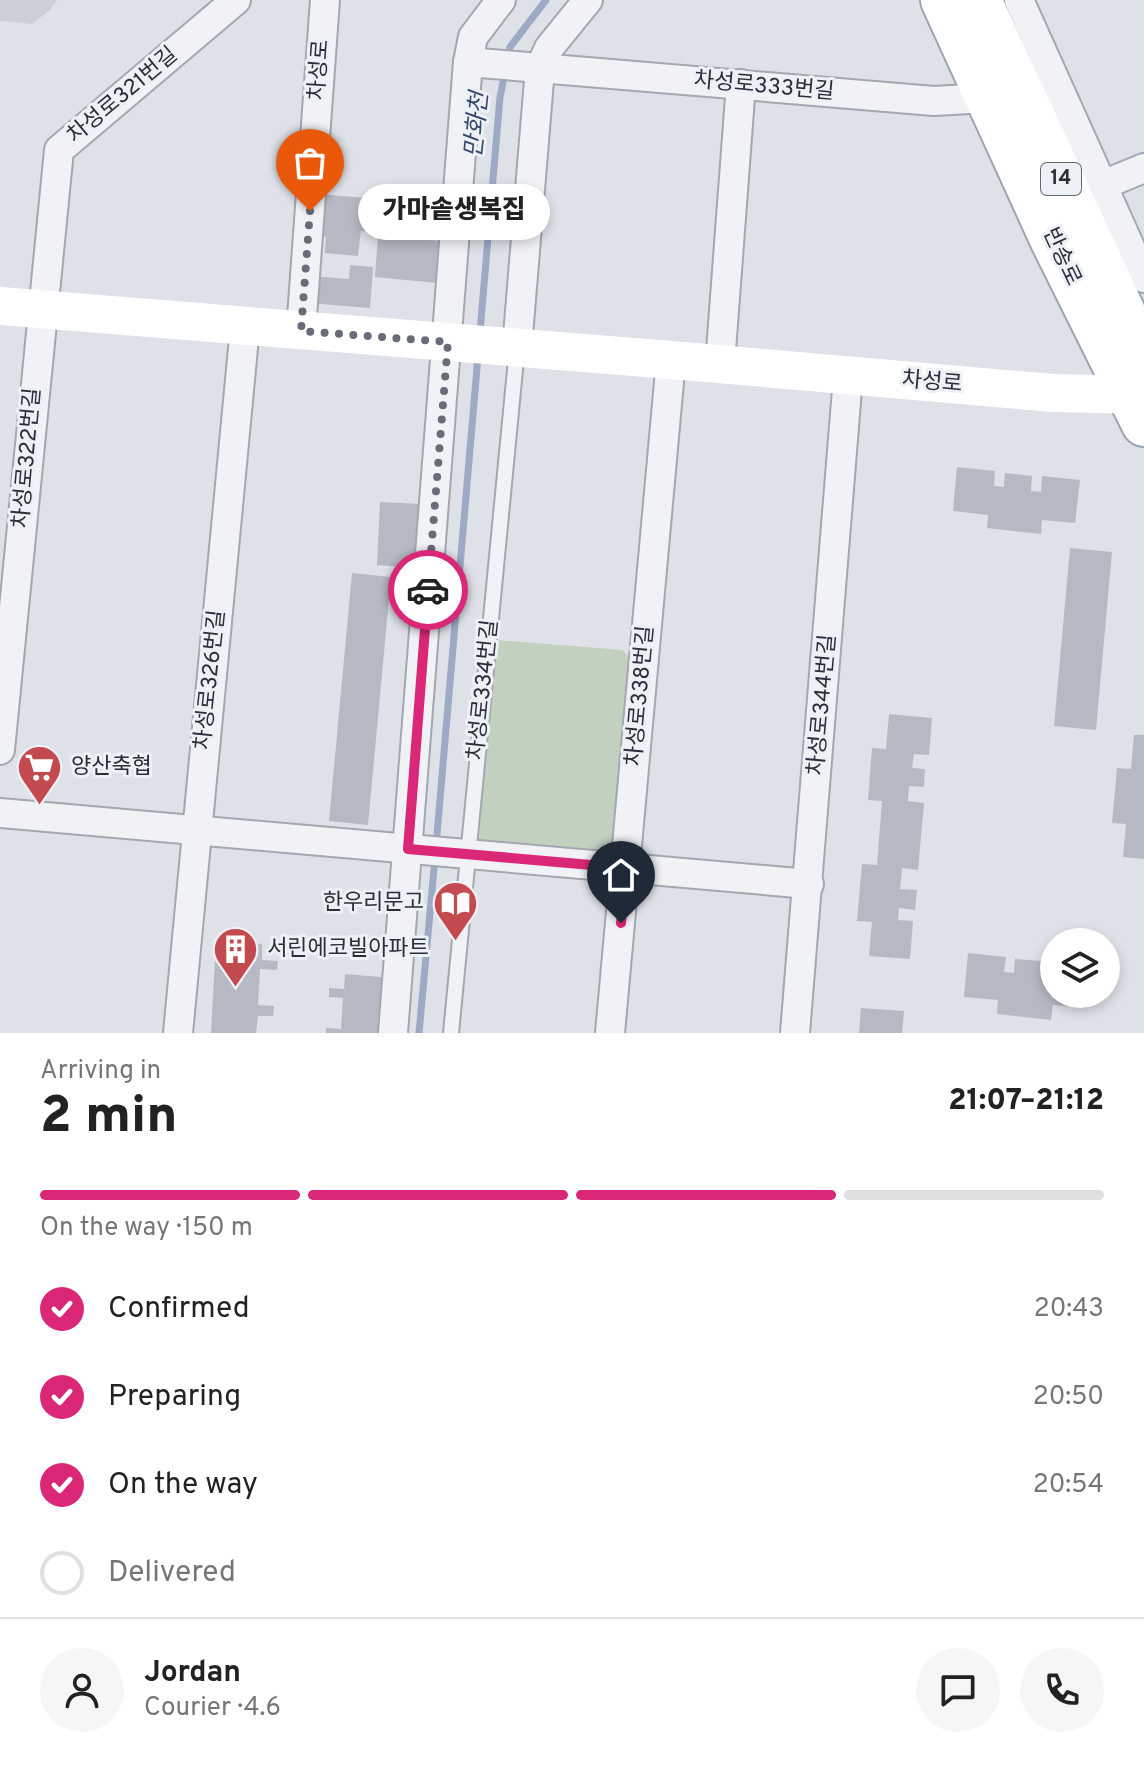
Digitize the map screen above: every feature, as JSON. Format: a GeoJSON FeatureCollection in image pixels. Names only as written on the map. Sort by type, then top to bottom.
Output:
{"type":"FeatureCollection","features":[{"type":"Feature","properties":{"kind":"main road","name":"반송로"},"geometry":{"type":"LineString","coordinates":[[943,0],[987,98],[1140,393]]}},
{"type":"Feature","properties":{"kind":"main road","name":"반송로"},"geometry":{"type":"LineString","coordinates":[[979,0],[1018,42],[1086,192],[1140,393]]}},
{"type":"Feature","properties":{"kind":"main road"},"geometry":{"type":"LineString","coordinates":[[0,306],[455,342]]}},
{"type":"Feature","properties":{"kind":"main road","name":"차성로"},"geometry":{"type":"LineString","coordinates":[[455,342],[1053,393],[1140,393]]}},
{"type":"Feature","properties":{"kind":"street","name":"차성로321번길"},"geometry":{"type":"LineString","coordinates":[[41,310],[59,150],[236,0]]}},
{"type":"Feature","properties":{"kind":"street","name":"차성로"},"geometry":{"type":"LineString","coordinates":[[301,331],[325,0]]}},
{"type":"Feature","properties":{"kind":"street"},"geometry":{"type":"LineString","coordinates":[[393,1033],[415,850],[477,62],[473,37],[501,0]]}},
{"type":"Feature","properties":{"kind":"street"},"geometry":{"type":"LineString","coordinates":[[513,347],[531,67],[588,0]]}},
{"type":"Feature","properties":{"kind":"street"},"geometry":{"type":"LineString","coordinates":[[1018,42],[1019,0]]}},
{"type":"Feature","properties":{"kind":"street","name":"차성로333번길"},"geometry":{"type":"LineString","coordinates":[[477,62],[934,101],[987,98]]}},
{"type":"Feature","properties":{"kind":"street"},"geometry":{"type":"LineString","coordinates":[[720,364],[741,84]]}},
{"type":"Feature","properties":{"kind":"street"},"geometry":{"type":"LineString","coordinates":[[1144,168],[1086,192],[1144,278]]}},
{"type":"Feature","properties":{"kind":"street","name":"차성로322번길"},"geometry":{"type":"LineString","coordinates":[[0,750],[8,584],[41,310]]}},
{"type":"Feature","properties":{"kind":"street","name":"차성로326번길"},"geometry":{"type":"LineString","coordinates":[[178,1033],[245,327]]}},
{"type":"Feature","properties":{"kind":"street","name":"차성로338번길"},"geometry":{"type":"LineString","coordinates":[[610,1033],[671,360]]}},
{"type":"Feature","properties":{"kind":"street","name":"차성로344번길"},"geometry":{"type":"LineString","coordinates":[[795,1033],[848,377]]}},
{"type":"Feature","properties":{"kind":"street"},"geometry":{"type":"LineString","coordinates":[[0,813],[809,884]]}},
{"type":"Feature","properties":{"kind":"lane","name":"차성로334번길"},"geometry":{"type":"LineString","coordinates":[[451,1033],[463,854],[513,347]]}},
{"type":"Feature","properties":{"kind":"shaded area"},"geometry":{"type":"Polygon","coordinates":[[[0,0],[57,0],[32,24],[0,21],[0,0]]]}},
{"type":"Feature","properties":{"kind":"green space"},"geometry":{"type":"Polygon","coordinates":[[[494,640],[623,650],[635,667],[620,841],[601,852],[479,842],[494,640]]]}},
{"type":"Feature","properties":{"kind":"building"},"geometry":{"type":"Polygon","coordinates":[[[318,194],[426,203],[423,236],[361,231],[358,256],[325,253],[326,237],[315,236],[318,194]]]}},
{"type":"Feature","properties":{"kind":"building"},"geometry":{"type":"Polygon","coordinates":[[[378,236],[441,241],[437,283],[375,277],[378,236]]]}},
{"type":"Feature","properties":{"kind":"building"},"geometry":{"type":"Polygon","coordinates":[[[350,265],[373,267],[370,308],[308,303],[310,276],[349,279],[350,265]]]}},
{"type":"Feature","properties":{"kind":"building"},"geometry":{"type":"Polygon","coordinates":[[[957,467],[995,471],[994,486],[1004,487],[1005,473],[1032,476],[1031,491],[1041,492],[1042,476],[1080,480],[1075,523],[1042,520],[1041,534],[987,528],[988,515],[953,511],[957,467]]]}},
{"type":"Feature","properties":{"kind":"building"},"geometry":{"type":"Polygon","coordinates":[[[380,502],[420,504],[417,568],[377,565],[380,502]]]}},
{"type":"Feature","properties":{"kind":"building"},"geometry":{"type":"Polygon","coordinates":[[[1070,548],[1112,552],[1096,730],[1054,726],[1070,548]]]}},
{"type":"Feature","properties":{"kind":"building"},"geometry":{"type":"Polygon","coordinates":[[[352,573],[391,577],[368,825],[329,821],[352,573]]]}},
{"type":"Feature","properties":{"kind":"building"},"geometry":{"type":"Polygon","coordinates":[[[889,714],[932,718],[929,755],[914,754],[912,768],[925,769],[924,787],[909,786],[908,801],[924,803],[918,870],[902,868],[900,889],[917,890],[915,910],[899,908],[898,920],[913,921],[910,959],[869,956],[872,922],[857,921],[862,864],[877,865],[882,801],[868,800],[872,748],[886,749],[889,714]]]}},
{"type":"Feature","properties":{"kind":"building"},"geometry":{"type":"Polygon","coordinates":[[[1134,735],[1144,735],[1144,859],[1123,857],[1126,824],[1112,823],[1117,768],[1131,769],[1134,735]]]}},
{"type":"Feature","properties":{"kind":"building","name":"서린에코빌아파트"},"geometry":{"type":"Polygon","coordinates":[[[216,942],[262,944],[262,960],[278,961],[277,970],[260,969],[258,1005],[274,1006],[273,1016],[258,1016],[256,1033],[211,1033],[216,942]]]}},
{"type":"Feature","properties":{"kind":"building"},"geometry":{"type":"Polygon","coordinates":[[[968,953],[1006,957],[1004,972],[1014,973],[1015,959],[1040,961],[1040,1008],[1053,1008],[1051,1020],[997,1014],[998,1000],[964,997],[968,953]]]}},
{"type":"Feature","properties":{"kind":"building","name":"서린에코빌아파트"},"geometry":{"type":"Polygon","coordinates":[[[345,974],[392,978],[388,1033],[326,1033],[326,1028],[341,1029],[343,998],[329,997],[329,988],[344,989],[345,974]]]}},
{"type":"Feature","properties":{"kind":"building"},"geometry":{"type":"Polygon","coordinates":[[[861,1008],[904,1011],[902,1033],[859,1033],[861,1008]]]}},
{"type":"Feature","properties":{"kind":"waterway","name":"만화천"},"geometry":{"type":"LineString","coordinates":[[508,57],[510,47],[546,0]]}},
{"type":"Feature","properties":{"kind":"waterway","name":"만화천"},"geometry":{"type":"LineString","coordinates":[[480,332],[500,97],[505,73]]}},
{"type":"Feature","properties":{"kind":"waterway","name":"만화천"},"geometry":{"type":"LineString","coordinates":[[436,846],[478,356]]}},
{"type":"Feature","properties":{"kind":"waterway","name":"만화천"},"geometry":{"type":"LineString","coordinates":[[419,1033],[435,858]]}},
{"type":"Feature","properties":{"kind":"way so far"},"geometry":{"type":"LineString","coordinates":[[310,211],[301,331],[448,342],[428,590]]}},
{"type":"Feature","properties":{"kind":"place","name":"가마솥생복집"},"geometry":{"type":"Point","coordinates":[310,211]}},
{"type":"Feature","properties":{"kind":"place","name":"양산축협"},"geometry":{"type":"Point","coordinates":[40,806]}},
{"type":"Feature","properties":{"kind":"place","name":"한우리문고"},"geometry":{"type":"Point","coordinates":[455,942]}},
{"type":"Feature","properties":{"kind":"place","name":"서린에코빌아파트"},"geometry":{"type":"Point","coordinates":[236,988]}},
{"type":"Feature","properties":{"kind":"route"},"geometry":{"type":"LineString","coordinates":[[428,590],[408,849],[626,868],[621,923]]}}]}
